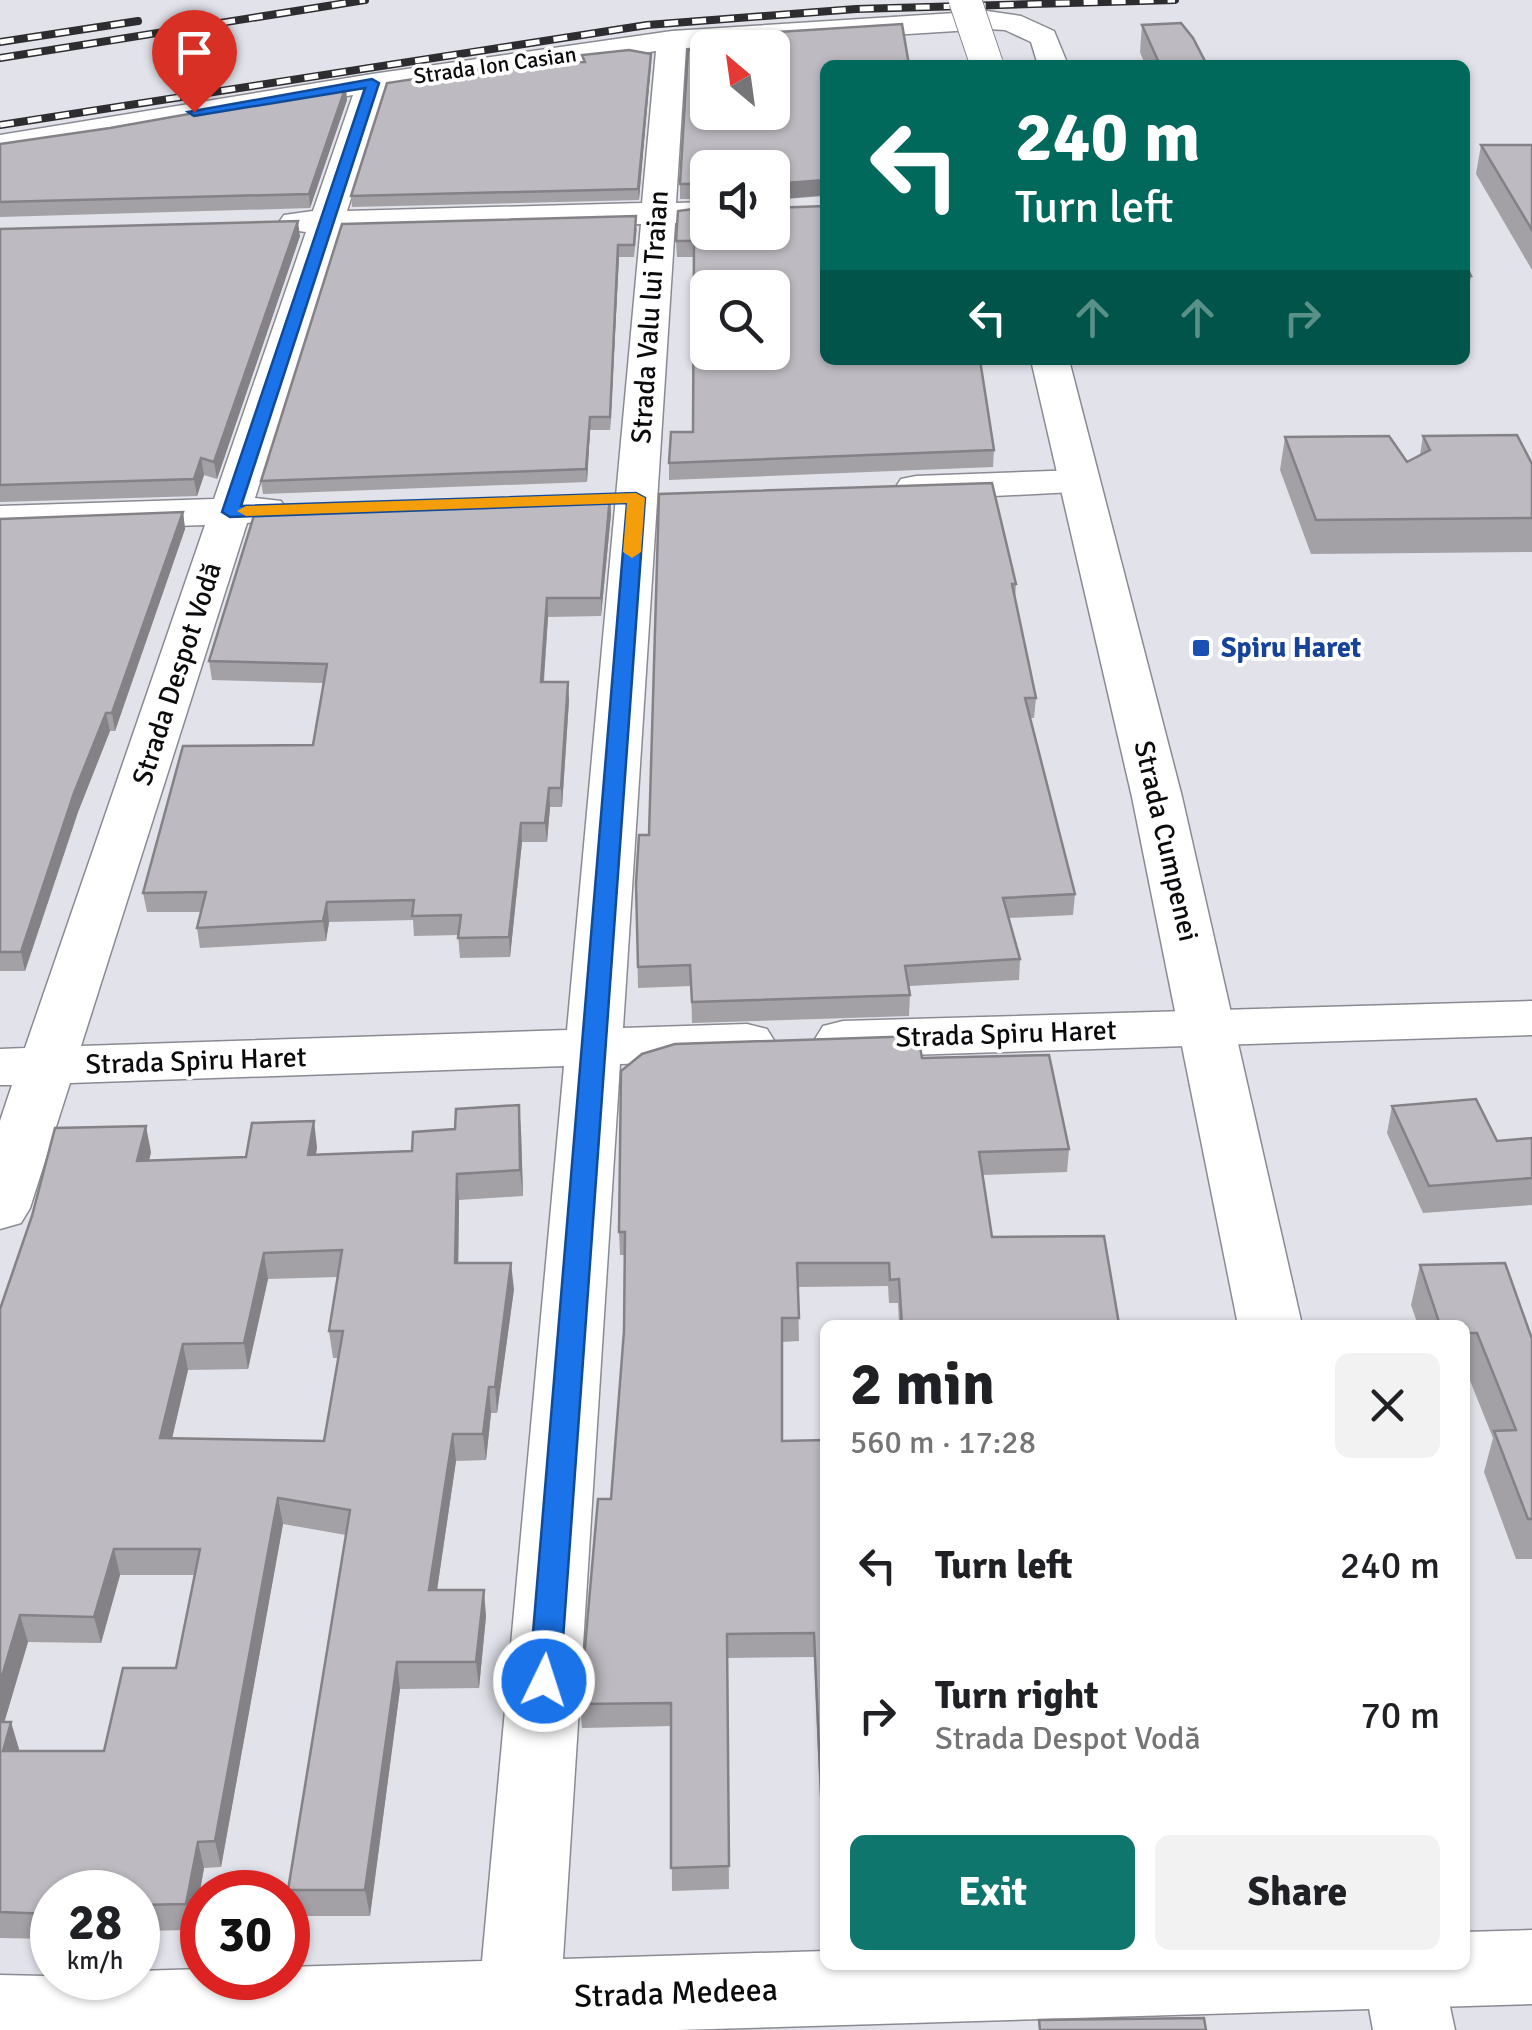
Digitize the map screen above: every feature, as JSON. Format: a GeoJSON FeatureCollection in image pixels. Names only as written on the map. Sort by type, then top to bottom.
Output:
{"type":"FeatureCollection","features":[{"type":"Feature","properties":{"kind":"street"},"geometry":{"type":"LineString","coordinates":[[964,0],[985,60]]}},
{"type":"Feature","properties":{"kind":"street","name":"Strada Ion Casian"},"geometry":{"type":"LineString","coordinates":[[0,145],[372,83],[672,40],[936,37],[987,20],[1026,27],[1049,45],[1052,60]]}},
{"type":"Feature","properties":{"kind":"street","name":"Strada Valu lui Traian"},"geometry":{"type":"LineString","coordinates":[[518,2014],[636,498],[683,213],[672,40]]}},
{"type":"Feature","properties":{"kind":"street","name":"Strada Despot Vodă"},"geometry":{"type":"LineString","coordinates":[[0,1208],[24,1066],[230,512],[372,83]]}},
{"type":"Feature","properties":{"kind":"street"},"geometry":{"type":"LineString","coordinates":[[26,178],[52,135]]}},
{"type":"Feature","properties":{"kind":"street"},"geometry":{"type":"LineString","coordinates":[[269,223],[683,213]]}},
{"type":"Feature","properties":{"kind":"street","name":"Strada Cumpenei"},"geometry":{"type":"LineString","coordinates":[[1051,365],[1208,1028],[1269,1320]]}},
{"type":"Feature","properties":{"kind":"street"},"geometry":{"type":"LineString","coordinates":[[886,489],[1078,482]]}},
{"type":"Feature","properties":{"kind":"street"},"geometry":{"type":"LineString","coordinates":[[0,519],[308,509]]}},
{"type":"Feature","properties":{"kind":"street","name":"Strada Spiru Haret"},"geometry":{"type":"LineString","coordinates":[[24,1066],[1532,1018]]}},
{"type":"Feature","properties":{"kind":"street","name":"Strada Medeea"},"geometry":{"type":"LineString","coordinates":[[0,2012],[518,2014],[1405,1989],[1532,1967]]}},
{"type":"Feature","properties":{"kind":"building"},"geometry":{"type":"Polygon","coordinates":[[[1181,23],[1204,60],[1158,60],[1142,25],[1181,23]]]}},
{"type":"Feature","properties":{"kind":"building"},"geometry":{"type":"Polygon","coordinates":[[[902,24],[908,60],[820,60],[820,180],[790,183],[790,150],[690,150],[690,184],[680,184],[688,50],[690,130],[790,130],[790,31],[902,24]]]}},
{"type":"Feature","properties":{"kind":"building"},"geometry":{"type":"Polygon","coordinates":[[[629,50],[651,54],[638,189],[351,196],[387,83],[522,63],[585,62],[582,55],[629,50]]]}},
{"type":"Feature","properties":{"kind":"building"},"geometry":{"type":"Polygon","coordinates":[[[346,86],[309,194],[0,202],[0,144],[346,86]]]}},
{"type":"Feature","properties":{"kind":"building"},"geometry":{"type":"Polygon","coordinates":[[[1481,145],[1532,145],[1532,230],[1481,145]]]}},
{"type":"Feature","properties":{"kind":"building"},"geometry":{"type":"Polygon","coordinates":[[[820,206],[820,365],[981,365],[994,450],[669,463],[671,432],[693,432],[693,370],[790,370],[790,270],[694,270],[694,250],[790,250],[790,207],[820,206]]]}},
{"type":"Feature","properties":{"kind":"building"},"geometry":{"type":"Polygon","coordinates":[[[690,209],[690,241],[676,241],[678,211],[690,209]]]}},
{"type":"Feature","properties":{"kind":"building"},"geometry":{"type":"Polygon","coordinates":[[[636,216],[634,245],[618,245],[610,417],[590,417],[586,469],[261,481],[342,224],[636,216]]]}},
{"type":"Feature","properties":{"kind":"building"},"geometry":{"type":"Polygon","coordinates":[[[298,221],[214,462],[201,458],[194,479],[0,485],[0,229],[298,221]]]}},
{"type":"Feature","properties":{"kind":"building"},"geometry":{"type":"Polygon","coordinates":[[[1517,435],[1532,464],[1532,518],[1316,520],[1285,437],[1389,436],[1407,462],[1430,450],[1423,436],[1517,435]]]}},
{"type":"Feature","properties":{"kind":"building"},"geometry":{"type":"Polygon","coordinates":[[[992,483],[1016,584],[1012,584],[1036,698],[1025,698],[1075,894],[1003,898],[1020,959],[905,966],[910,995],[692,1002],[690,965],[638,967],[636,883],[639,835],[649,835],[659,494],[992,483]]]}},
{"type":"Feature","properties":{"kind":"building"},"geometry":{"type":"Polygon","coordinates":[[[610,496],[601,598],[547,598],[541,682],[568,682],[561,788],[549,788],[545,823],[521,823],[509,937],[458,938],[461,915],[412,916],[414,900],[327,902],[323,921],[197,928],[206,892],[143,893],[183,746],[313,745],[327,664],[209,661],[256,509],[610,496]]]}},
{"type":"Feature","properties":{"kind":"building"},"geometry":{"type":"Polygon","coordinates":[[[183,512],[112,713],[106,713],[74,793],[21,952],[0,952],[0,519],[183,512]]]}},
{"type":"Feature","properties":{"kind":"building"},"geometry":{"type":"Polygon","coordinates":[[[918,1036],[922,1058],[1049,1055],[1069,1149],[979,1152],[992,1237],[1104,1236],[1118,1320],[902,1320],[899,1279],[890,1280],[889,1263],[797,1263],[799,1318],[782,1318],[782,1441],[820,1440],[820,1772],[814,1633],[727,1634],[729,1866],[671,1868],[671,1703],[580,1704],[598,1499],[611,1499],[624,1331],[625,1232],[619,1232],[621,1071],[642,1054],[675,1044],[918,1036]]]}},
{"type":"Feature","properties":{"kind":"building"},"geometry":{"type":"Polygon","coordinates":[[[1476,1099],[1497,1141],[1532,1138],[1532,1178],[1429,1186],[1392,1106],[1476,1099]]]}},
{"type":"Feature","properties":{"kind":"building"},"geometry":{"type":"Polygon","coordinates":[[[519,1105],[520,1170],[457,1174],[455,1263],[511,1263],[495,1387],[489,1387],[483,1434],[453,1434],[429,1590],[484,1590],[476,1662],[397,1662],[365,1890],[310,1890],[310,1870],[291,1870],[350,1510],[278,1498],[215,1841],[198,1842],[193,1870],[180,1870],[180,1904],[160,1905],[160,1870],[30,1870],[30,1913],[0,1912],[0,1722],[11,1722],[3,1751],[104,1751],[123,1668],[176,1668],[200,1549],[114,1549],[94,1617],[20,1615],[0,1683],[0,1309],[32,1216],[55,1128],[146,1126],[137,1161],[246,1157],[252,1123],[314,1121],[308,1155],[412,1151],[413,1132],[455,1129],[456,1109],[519,1105]],[[342,1250],[264,1253],[244,1343],[183,1344],[160,1438],[324,1441],[343,1331],[329,1331],[342,1250]]]}},
{"type":"Feature","properties":{"kind":"building"},"geometry":{"type":"Polygon","coordinates":[[[1505,1263],[1532,1339],[1532,1519],[1528,1519],[1494,1431],[1516,1430],[1477,1333],[1470,1333],[1470,1320],[1438,1320],[1420,1265],[1505,1263]]]}},
{"type":"Feature","properties":{"kind":"building"},"geometry":{"type":"Polygon","coordinates":[[[1204,2018],[1206,2030],[1040,2030],[1039,2020],[1204,2018]]]}},
{"type":"Feature","properties":{"kind":"railway"},"geometry":{"type":"LineString","coordinates":[[0,58],[365,0]]}},
{"type":"Feature","properties":{"kind":"railway"},"geometry":{"type":"LineString","coordinates":[[0,125],[647,25],[856,9],[1175,0]]}},
{"type":"Feature","properties":{"kind":"railway"},"geometry":{"type":"LineString","coordinates":[[0,42],[138,21]]}},
{"type":"Feature","properties":{"kind":"slow traffic"},"geometry":{"type":"LineString","coordinates":[[246,511],[636,498],[632,552]]}},
{"type":"Feature","properties":{"kind":"place","name":"Spiru Haret"},"geometry":{"type":"Point","coordinates":[1201,648]}},
{"type":"Feature","properties":{"kind":"route"},"geometry":{"type":"LineString","coordinates":[[194,112],[372,83],[230,512],[636,498],[544,1681]]}}]}
